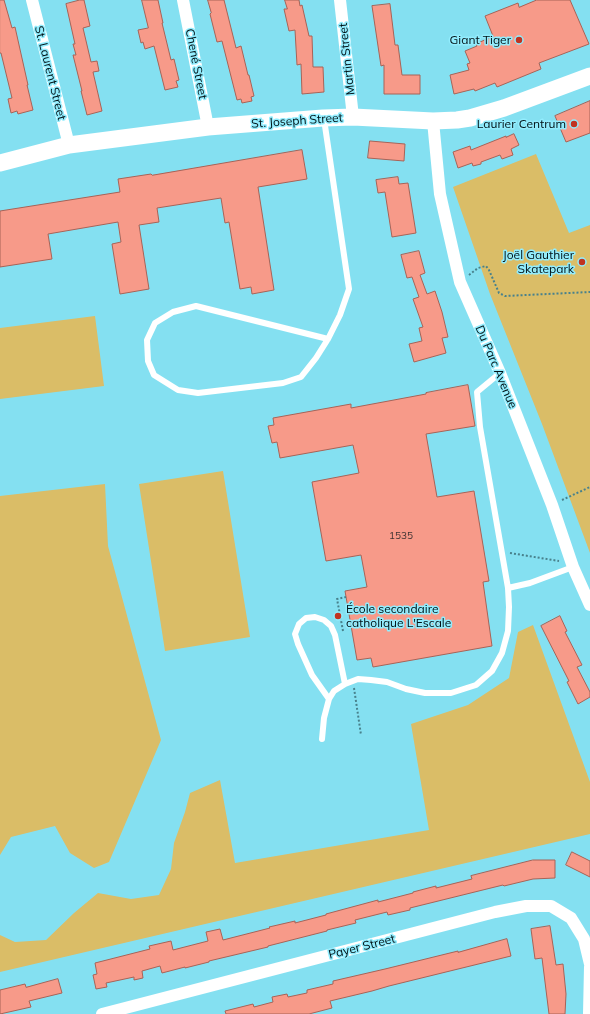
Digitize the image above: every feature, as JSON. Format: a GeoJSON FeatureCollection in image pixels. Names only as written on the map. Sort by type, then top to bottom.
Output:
{"type":"FeatureCollection","features":[{"type":"Feature","properties":{"kind":"street","name":"St. Laurent Street"},"geometry":{"type":"LineString","coordinates":[[32,0],[69,145]]}},
{"type":"Feature","properties":{"kind":"street","name":"Chené Street"},"geometry":{"type":"LineString","coordinates":[[183,0],[208,127]]}},
{"type":"Feature","properties":{"kind":"street","name":"Martin Street"},"geometry":{"type":"LineString","coordinates":[[340,0],[353,117]]}},
{"type":"Feature","properties":{"kind":"street","name":"St. Joseph Street"},"geometry":{"type":"LineString","coordinates":[[0,163],[69,145],[208,127],[353,117],[457,120],[470,118],[504,108],[590,76]]}},
{"type":"Feature","properties":{"kind":"street","name":"Du Parc Avenue"},"geometry":{"type":"LineString","coordinates":[[433,120],[440,194],[460,282],[500,373],[552,506],[568,564],[590,605]]}},
{"type":"Feature","properties":{"kind":"street","name":"Payer Street"},"geometry":{"type":"LineString","coordinates":[[102,1014],[495,912],[526,906],[551,906],[571,918],[584,939],[590,966],[589,1014]]}},
{"type":"Feature","properties":{"kind":"lane"},"geometry":{"type":"LineString","coordinates":[[324,118],[349,289],[340,315],[328,339],[316,358],[301,377],[283,383],[198,393],[178,390],[154,375],[148,360],[147,340],[155,323],[173,312],[196,306],[328,339]]}},
{"type":"Feature","properties":{"kind":"lane"},"geometry":{"type":"LineString","coordinates":[[322,739],[324,718],[329,699],[334,691],[345,684],[358,679],[371,680],[387,682],[425,694],[451,693],[476,685],[492,671],[502,653],[508,631],[508,588],[480,427],[477,392],[500,373]]}},
{"type":"Feature","properties":{"kind":"lane"},"geometry":{"type":"LineString","coordinates":[[508,588],[530,583],[568,564]]}},
{"type":"Feature","properties":{"kind":"lane"},"geometry":{"type":"LineString","coordinates":[[329,699],[312,675],[295,634],[299,624],[306,618],[315,617],[324,620],[331,626],[335,635],[345,684]]}},
{"type":"Feature","properties":{"kind":"path"},"geometry":{"type":"LineString","coordinates":[[460,282],[478,268],[486,266],[490,270],[499,292],[505,296],[590,292]]}},
{"type":"Feature","properties":{"kind":"path"},"geometry":{"type":"LineString","coordinates":[[552,506],[590,487]]}},
{"type":"Feature","properties":{"kind":"path"},"geometry":{"type":"LineString","coordinates":[[502,551],[568,564]]}},
{"type":"Feature","properties":{"kind":"path"},"geometry":{"type":"LineString","coordinates":[[353,681],[361,735]]}},
{"type":"Feature","properties":{"kind":"shaded area"},"geometry":{"type":"Polygon","coordinates":[[[536,154],[569,233],[590,225],[590,553],[542,424],[490,294],[453,187],[536,154]]]}},
{"type":"Feature","properties":{"kind":"shaded area"},"geometry":{"type":"Polygon","coordinates":[[[95,316],[104,386],[0,399],[0,328],[95,316]]]}},
{"type":"Feature","properties":{"kind":"shaded area"},"geometry":{"type":"Polygon","coordinates":[[[223,471],[250,637],[165,651],[139,484],[223,471]]]}},
{"type":"Feature","properties":{"kind":"shaded area"},"geometry":{"type":"Polygon","coordinates":[[[105,484],[108,546],[161,740],[109,862],[94,868],[70,853],[55,826],[11,837],[0,855],[0,496],[105,484]]]}},
{"type":"Feature","properties":{"kind":"shaded area"},"geometry":{"type":"Polygon","coordinates":[[[533,625],[590,782],[590,834],[0,972],[0,935],[15,942],[46,940],[74,913],[98,893],[131,899],[159,895],[171,869],[174,843],[190,793],[220,780],[235,863],[429,830],[411,724],[468,705],[509,678],[518,632],[533,625]]]}},
{"type":"Feature","properties":{"kind":"building"},"geometry":{"type":"Polygon","coordinates":[[[0,0],[4,0],[12,28],[15,27],[33,110],[18,114],[17,111],[11,113],[8,99],[12,98],[0,53],[0,0]]]}},
{"type":"Feature","properties":{"kind":"building"},"geometry":{"type":"Polygon","coordinates":[[[84,0],[90,26],[83,28],[91,62],[97,61],[99,71],[93,72],[102,111],[87,115],[73,55],[76,55],[73,44],[75,44],[66,4],[84,0]]]}},
{"type":"Feature","properties":{"kind":"building"},"geometry":{"type":"Polygon","coordinates":[[[142,0],[158,0],[171,60],[174,59],[179,80],[176,81],[178,87],[165,90],[154,46],[145,49],[143,42],[141,43],[138,30],[148,28],[142,0]]]}},
{"type":"Feature","properties":{"kind":"building"},"geometry":{"type":"Polygon","coordinates":[[[208,0],[224,0],[236,48],[241,46],[254,96],[251,97],[252,101],[242,103],[241,99],[237,100],[222,41],[217,42],[208,0]]]}},
{"type":"Feature","properties":{"kind":"building"},"geometry":{"type":"Polygon","coordinates":[[[285,0],[299,0],[300,6],[302,5],[309,36],[312,36],[313,67],[323,67],[324,92],[302,94],[301,64],[297,65],[295,30],[289,31],[284,9],[287,9],[285,0]]]}},
{"type":"Feature","properties":{"kind":"building","name":"Giant Tiger"},"geometry":{"type":"Polygon","coordinates":[[[537,0],[570,0],[589,44],[539,63],[541,69],[497,87],[495,83],[475,91],[474,89],[454,94],[450,75],[469,70],[467,64],[470,63],[465,51],[477,46],[476,44],[493,36],[485,16],[518,3],[519,7],[537,0]]]}},
{"type":"Feature","properties":{"kind":"building"},"geometry":{"type":"Polygon","coordinates":[[[390,4],[395,45],[398,45],[402,75],[420,75],[420,94],[384,94],[384,65],[381,66],[372,6],[390,4]]]}},
{"type":"Feature","properties":{"kind":"building","name":"Laurier Centrum"},"geometry":{"type":"Polygon","coordinates":[[[590,101],[590,133],[566,142],[555,116],[590,101]]]}},
{"type":"Feature","properties":{"kind":"building"},"geometry":{"type":"Polygon","coordinates":[[[514,134],[519,145],[511,149],[513,155],[502,159],[500,155],[481,162],[481,164],[473,166],[472,163],[458,168],[453,152],[470,146],[471,150],[514,134]]]}},
{"type":"Feature","properties":{"kind":"building"},"geometry":{"type":"Polygon","coordinates":[[[370,141],[405,144],[404,161],[368,158],[370,141]]]}},
{"type":"Feature","properties":{"kind":"building"},"geometry":{"type":"Polygon","coordinates":[[[302,150],[307,179],[258,187],[274,290],[252,294],[251,287],[240,289],[229,222],[225,223],[221,198],[157,208],[159,222],[139,225],[149,289],[120,294],[112,244],[121,242],[118,222],[48,234],[52,259],[0,267],[0,211],[120,192],[118,179],[152,175],[302,150]]]}},
{"type":"Feature","properties":{"kind":"building"},"geometry":{"type":"Polygon","coordinates":[[[398,177],[399,184],[408,183],[416,233],[392,237],[385,192],[378,193],[376,180],[398,177]]]}},
{"type":"Feature","properties":{"kind":"building"},"geometry":{"type":"Polygon","coordinates":[[[419,251],[425,273],[420,275],[427,294],[435,291],[448,337],[442,338],[446,353],[414,362],[409,344],[422,341],[419,328],[423,327],[413,299],[419,297],[412,277],[407,278],[401,255],[419,251]]]}},
{"type":"Feature","properties":{"kind":"building"},"geometry":{"type":"Polygon","coordinates":[[[468,385],[475,426],[426,434],[437,497],[474,491],[489,581],[483,582],[492,646],[373,667],[371,658],[357,660],[345,591],[367,587],[361,555],[326,561],[312,482],[359,473],[353,445],[280,458],[277,442],[272,443],[268,426],[274,425],[273,418],[351,404],[351,408],[468,385]]]}},
{"type":"Feature","properties":{"kind":"building"},"geometry":{"type":"Polygon","coordinates":[[[560,616],[567,631],[565,632],[582,665],[577,667],[590,692],[590,697],[578,704],[567,682],[569,681],[541,626],[560,616]]]}},
{"type":"Feature","properties":{"kind":"building"},"geometry":{"type":"Polygon","coordinates":[[[572,852],[590,861],[590,877],[566,865],[572,852]]]}},
{"type":"Feature","properties":{"kind":"building"},"geometry":{"type":"Polygon","coordinates":[[[533,860],[555,860],[555,878],[533,879],[503,885],[410,908],[410,910],[388,915],[387,912],[355,920],[356,923],[185,968],[162,973],[160,966],[142,971],[143,978],[134,980],[134,977],[106,983],[107,987],[96,989],[93,975],[97,974],[95,963],[150,949],[149,946],[171,941],[173,950],[208,941],[206,932],[220,929],[223,940],[270,928],[269,927],[295,921],[295,923],[326,915],[378,900],[378,902],[436,886],[436,888],[472,879],[471,876],[533,860]]]}},
{"type":"Feature","properties":{"kind":"building"},"geometry":{"type":"Polygon","coordinates":[[[550,926],[556,965],[563,964],[566,994],[565,1014],[549,1014],[542,958],[535,959],[531,929],[550,926]]]}},
{"type":"Feature","properties":{"kind":"building"},"geometry":{"type":"Polygon","coordinates":[[[507,939],[511,956],[330,1001],[332,1008],[309,1014],[226,1014],[225,1011],[253,1004],[254,1007],[273,1002],[272,997],[287,994],[288,997],[307,993],[307,990],[333,984],[333,981],[507,939]]]}},
{"type":"Feature","properties":{"kind":"building"},"geometry":{"type":"Polygon","coordinates":[[[58,979],[62,993],[29,1001],[31,1007],[0,1014],[0,990],[25,984],[26,987],[58,979]]]}},
{"type":"Feature","properties":{"kind":"place","name":"Giant Tiger"},"geometry":{"type":"Point","coordinates":[519,40]}},
{"type":"Feature","properties":{"kind":"place","name":"Laurier Centrum"},"geometry":{"type":"Point","coordinates":[574,124]}},
{"type":"Feature","properties":{"kind":"place","name":"Joël Gauthier Skatepark"},"geometry":{"type":"Point","coordinates":[582,262]}},
{"type":"Feature","properties":{"kind":"place","name":"École secondaire catholique L'Escale"},"geometry":{"type":"Point","coordinates":[338,616]}}]}
